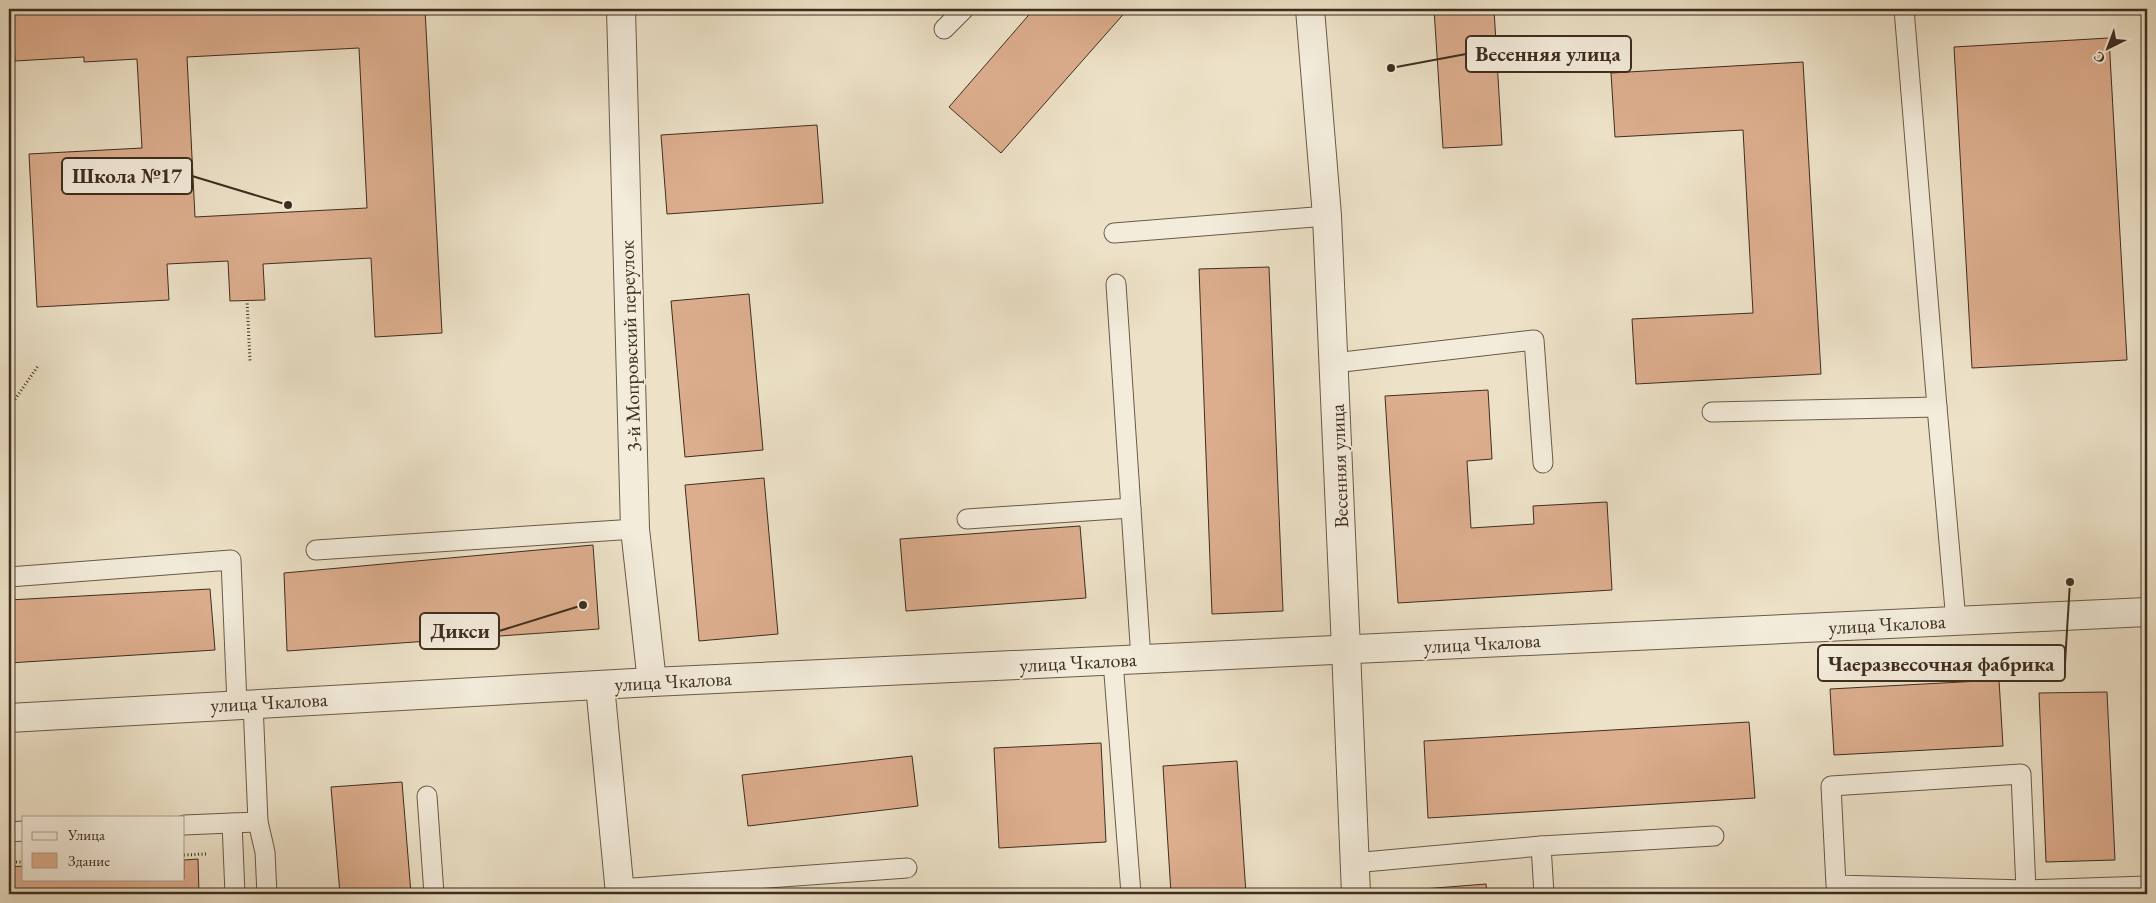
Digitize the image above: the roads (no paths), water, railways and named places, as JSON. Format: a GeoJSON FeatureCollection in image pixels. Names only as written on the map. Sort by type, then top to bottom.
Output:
{"type":"FeatureCollection","features":[{"type":"Feature","properties":{"kind":"street","name":"3-й Мопровский переулок"},"geometry":{"type":"LineString","coordinates":[[621,9],[635,529],[652,682]]}},
{"type":"Feature","properties":{"kind":"street","name":"Весенняя улица"},"geometry":{"type":"LineString","coordinates":[[1310,9],[1327,216],[1356,894]]}},
{"type":"Feature","properties":{"kind":"street","name":"улица Чкалова"},"geometry":{"type":"LineString","coordinates":[[9,718],[245,703],[652,682],[2147,612]]}},
{"type":"Feature","properties":{"kind":"street"},"geometry":{"type":"LineString","coordinates":[[600,685],[620,892]]}},
{"type":"Feature","properties":{"kind":"lane"},"geometry":{"type":"LineString","coordinates":[[944,29],[964,9]]}},
{"type":"Feature","properties":{"kind":"lane"},"geometry":{"type":"LineString","coordinates":[[1904,9],[1956,621]]}},
{"type":"Feature","properties":{"kind":"lane"},"geometry":{"type":"LineString","coordinates":[[1114,233],[1327,216]]}},
{"type":"Feature","properties":{"kind":"lane"},"geometry":{"type":"LineString","coordinates":[[1116,284],[1141,659]]}},
{"type":"Feature","properties":{"kind":"lane"},"geometry":{"type":"LineString","coordinates":[[1334,363],[1534,340],[1543,463]]}},
{"type":"Feature","properties":{"kind":"lane"},"geometry":{"type":"LineString","coordinates":[[1712,412],[1937,407]]}},
{"type":"Feature","properties":{"kind":"lane"},"geometry":{"type":"LineString","coordinates":[[967,518],[1131,508]]}},
{"type":"Feature","properties":{"kind":"lane"},"geometry":{"type":"LineString","coordinates":[[316,550],[635,529]]}},
{"type":"Feature","properties":{"kind":"lane"},"geometry":{"type":"LineString","coordinates":[[9,577],[230,560],[258,822],[265,857],[267,894]]}},
{"type":"Feature","properties":{"kind":"lane"},"geometry":{"type":"LineString","coordinates":[[1113,661],[1131,894]]}},
{"type":"Feature","properties":{"kind":"lane"},"geometry":{"type":"LineString","coordinates":[[2026,890],[2021,774],[1831,786],[1836,885],[2026,890],[2147,886]]}},
{"type":"Feature","properties":{"kind":"lane"},"geometry":{"type":"LineString","coordinates":[[427,796],[434,894]]}},
{"type":"Feature","properties":{"kind":"lane"},"geometry":{"type":"LineString","coordinates":[[185,825],[258,822]]}},
{"type":"Feature","properties":{"kind":"lane"},"geometry":{"type":"LineString","coordinates":[[232,823],[235,894]]}},
{"type":"Feature","properties":{"kind":"lane"},"geometry":{"type":"LineString","coordinates":[[9,832],[22,831]]}},
{"type":"Feature","properties":{"kind":"lane"},"geometry":{"type":"LineString","coordinates":[[1354,864],[1541,846],[1714,836]]}},
{"type":"Feature","properties":{"kind":"lane"},"geometry":{"type":"LineString","coordinates":[[1541,846],[1544,894]]}},
{"type":"Feature","properties":{"kind":"lane"},"geometry":{"type":"LineString","coordinates":[[620,892],[757,887],[907,868]]}},
{"type":"Feature","properties":{"kind":"place","name":"Весенняя улица"},"geometry":{"type":"Point","coordinates":[1391,68]}},
{"type":"Feature","properties":{"kind":"place","name":"Школа №17"},"geometry":{"type":"Point","coordinates":[288,205]}},
{"type":"Feature","properties":{"kind":"place","name":"Чаеразвесочная фабрика"},"geometry":{"type":"Point","coordinates":[2070,582]}},
{"type":"Feature","properties":{"kind":"place","name":"Дикси"},"geometry":{"type":"Point","coordinates":[583,605]}}]}
